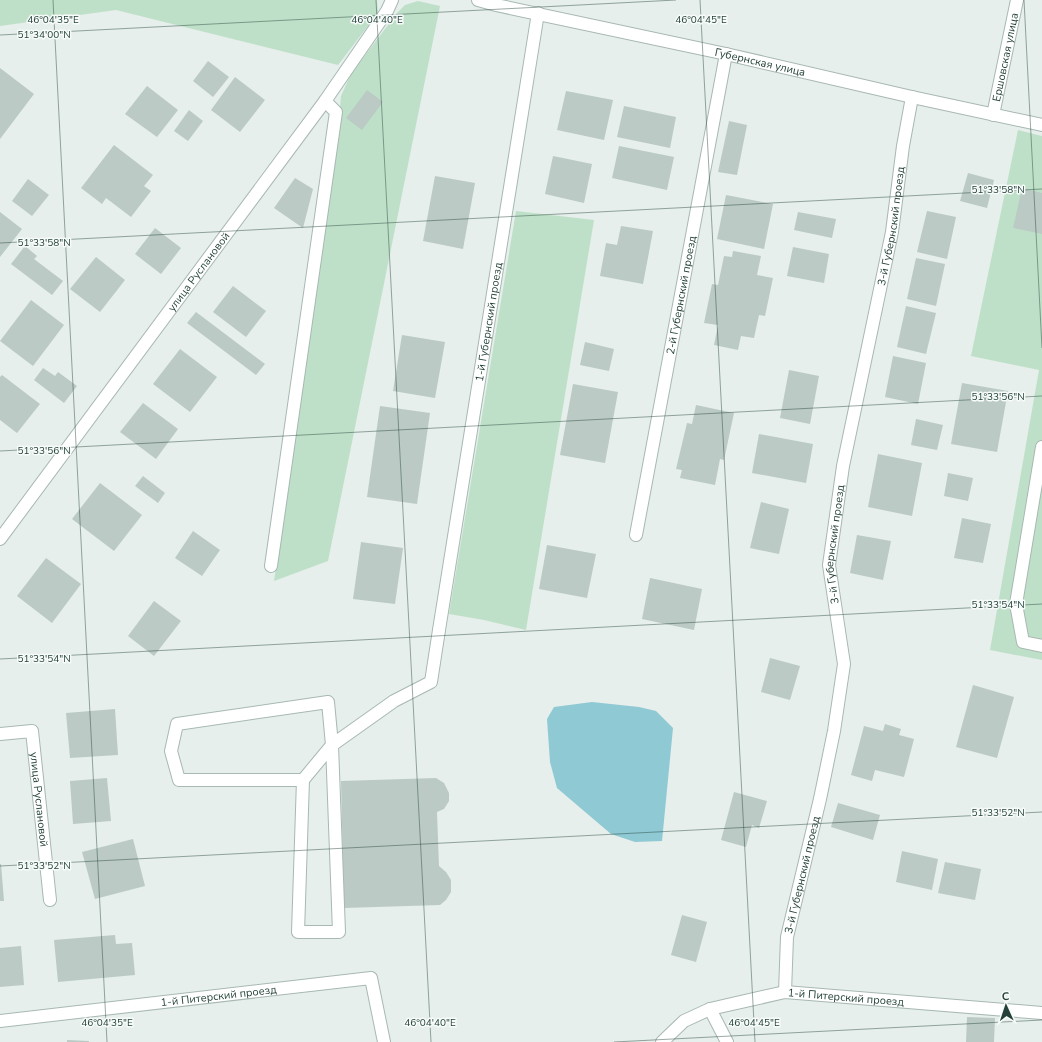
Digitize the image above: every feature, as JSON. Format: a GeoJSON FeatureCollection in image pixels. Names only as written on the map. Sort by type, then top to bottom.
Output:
{"type":"FeatureCollection","features":[{"type":"Feature","properties":{"kind":"street","name":"улица Руслановой"},"geometry":{"type":"LineString","coordinates":[[0,539],[325,100],[387,11],[392,0]]}},
{"type":"Feature","properties":{"kind":"street","name":"Губернская улица"},"geometry":{"type":"LineString","coordinates":[[478,0],[497,2],[538,14],[726,54],[1042,125]]}},
{"type":"Feature","properties":{"kind":"street","name":"Ершовская улица"},"geometry":{"type":"LineString","coordinates":[[993,114],[1017,0]]}},
{"type":"Feature","properties":{"kind":"street","name":"1-й Губернский проезд"},"geometry":{"type":"LineString","coordinates":[[332,744],[394,701],[431,682],[538,14]]}},
{"type":"Feature","properties":{"kind":"street","name":"2-й Губернский проезд"},"geometry":{"type":"LineString","coordinates":[[636,535],[726,54]]}},
{"type":"Feature","properties":{"kind":"street","name":"3-й Губернский проезд"},"geometry":{"type":"LineString","coordinates":[[785,992],[787,937],[820,799],[834,731],[844,664],[829,566],[843,466],[892,232],[903,146],[912,97]]}},
{"type":"Feature","properties":{"kind":"street"},"geometry":{"type":"LineString","coordinates":[[271,566],[336,112],[325,100]]}},
{"type":"Feature","properties":{"kind":"street"},"geometry":{"type":"LineString","coordinates":[[1042,447],[1016,604],[1023,642],[1042,646]]}},
{"type":"Feature","properties":{"kind":"street"},"geometry":{"type":"LineString","coordinates":[[303,780],[179,780],[171,751],[177,724],[328,702],[332,744],[338,932],[298,932],[303,780],[332,744]]}},
{"type":"Feature","properties":{"kind":"street","name":"улица Руслановой"},"geometry":{"type":"LineString","coordinates":[[0,734],[32,731],[50,900]]}},
{"type":"Feature","properties":{"kind":"street","name":"1-й Питерский проезд"},"geometry":{"type":"LineString","coordinates":[[0,1021],[372,978],[384,1042]]}},
{"type":"Feature","properties":{"kind":"street","name":"1-й Питерский проезд"},"geometry":{"type":"LineString","coordinates":[[662,1042],[684,1022],[710,1009],[785,992],[1042,1013]]}},
{"type":"Feature","properties":{"kind":"street"},"geometry":{"type":"LineString","coordinates":[[710,1009],[727,1042]]}},
{"type":"Feature","properties":{"kind":"green space"},"geometry":{"type":"Polygon","coordinates":[[[0,0],[377,0],[378,13],[338,65],[116,10],[0,26],[0,0]]]}},
{"type":"Feature","properties":{"kind":"green space"},"geometry":{"type":"Polygon","coordinates":[[[418,1],[440,6],[328,561],[274,581],[336,155],[341,96],[351,74],[397,13],[405,5],[418,1]]]}},
{"type":"Feature","properties":{"kind":"green space"},"geometry":{"type":"Polygon","coordinates":[[[1018,130],[1042,136],[1042,660],[990,650],[1039,370],[971,356],[1018,130]]]}},
{"type":"Feature","properties":{"kind":"green space"},"geometry":{"type":"Polygon","coordinates":[[[516,211],[594,220],[526,630],[484,620],[449,614],[516,211]]]}},
{"type":"Feature","properties":{"kind":"water"},"geometry":{"type":"Polygon","coordinates":[[[592,702],[639,707],[656,711],[673,728],[662,841],[635,842],[611,834],[557,788],[550,762],[547,719],[554,707],[592,702]]]}},
{"type":"Feature","properties":{"kind":"building"},"geometry":{"type":"Polygon","coordinates":[[[208,61],[229,77],[213,97],[193,81],[208,61]]]}},
{"type":"Feature","properties":{"kind":"building"},"geometry":{"type":"Polygon","coordinates":[[[0,68],[34,94],[0,139],[0,68]]]}},
{"type":"Feature","properties":{"kind":"building"},"geometry":{"type":"Polygon","coordinates":[[[235,77],[265,100],[240,132],[211,110],[235,77]]]}},
{"type":"Feature","properties":{"kind":"building"},"geometry":{"type":"Polygon","coordinates":[[[147,86],[178,110],[157,137],[125,114],[147,86]]]}},
{"type":"Feature","properties":{"kind":"building"},"geometry":{"type":"Polygon","coordinates":[[[367,90],[383,102],[362,130],[346,118],[367,90]]]}},
{"type":"Feature","properties":{"kind":"building"},"geometry":{"type":"Polygon","coordinates":[[[566,91],[613,100],[604,140],[557,130],[566,91]]]}},
{"type":"Feature","properties":{"kind":"building"},"geometry":{"type":"Polygon","coordinates":[[[624,106],[676,117],[670,148],[617,137],[624,106]]]}},
{"type":"Feature","properties":{"kind":"building"},"geometry":{"type":"Polygon","coordinates":[[[189,110],[203,121],[188,141],[174,131],[189,110]]]}},
{"type":"Feature","properties":{"kind":"building"},"geometry":{"type":"Polygon","coordinates":[[[729,121],[747,125],[737,175],[718,172],[729,121]]]}},
{"type":"Feature","properties":{"kind":"building"},"geometry":{"type":"Polygon","coordinates":[[[114,145],[153,175],[144,186],[151,191],[131,217],[106,198],[102,204],[81,188],[114,145]]]}},
{"type":"Feature","properties":{"kind":"building"},"geometry":{"type":"Polygon","coordinates":[[[619,146],[674,157],[667,190],[612,178],[619,146]]]}},
{"type":"Feature","properties":{"kind":"building"},"geometry":{"type":"Polygon","coordinates":[[[553,156],[592,164],[584,203],[545,194],[553,156]]]}},
{"type":"Feature","properties":{"kind":"building"},"geometry":{"type":"Polygon","coordinates":[[[968,173],[994,180],[987,208],[960,201],[968,173]]]}},
{"type":"Feature","properties":{"kind":"building"},"geometry":{"type":"Polygon","coordinates":[[[435,176],[475,183],[463,249],[423,241],[435,176]]]}},
{"type":"Feature","properties":{"kind":"building"},"geometry":{"type":"Polygon","coordinates":[[[295,178],[313,189],[303,228],[274,208],[295,178]]]}},
{"type":"Feature","properties":{"kind":"building"},"geometry":{"type":"Polygon","coordinates":[[[28,179],[49,195],[32,216],[12,201],[28,179]]]}},
{"type":"Feature","properties":{"kind":"building"},"geometry":{"type":"Polygon","coordinates":[[[1022,188],[1042,193],[1042,234],[1013,228],[1022,188]]]}},
{"type":"Feature","properties":{"kind":"building"},"geometry":{"type":"Polygon","coordinates":[[[726,195],[773,204],[764,249],[717,239],[726,195]]]}},
{"type":"Feature","properties":{"kind":"building"},"geometry":{"type":"Polygon","coordinates":[[[927,211],[956,217],[947,259],[917,252],[927,211]]]}},
{"type":"Feature","properties":{"kind":"building"},"geometry":{"type":"Polygon","coordinates":[[[0,212],[22,229],[0,257],[0,212]]]}},
{"type":"Feature","properties":{"kind":"building"},"geometry":{"type":"Polygon","coordinates":[[[798,212],[836,219],[832,238],[794,230],[798,212]]]}},
{"type":"Feature","properties":{"kind":"building"},"geometry":{"type":"Polygon","coordinates":[[[621,226],[653,231],[643,284],[600,276],[606,243],[617,245],[621,226]]]}},
{"type":"Feature","properties":{"kind":"building"},"geometry":{"type":"Polygon","coordinates":[[[155,228],[181,248],[161,274],[135,254],[155,228]]]}},
{"type":"Feature","properties":{"kind":"building"},"geometry":{"type":"Polygon","coordinates":[[[25,246],[37,256],[34,259],[63,281],[52,295],[11,264],[25,246]]]}},
{"type":"Feature","properties":{"kind":"building"},"geometry":{"type":"Polygon","coordinates":[[[793,247],[829,254],[824,283],[787,276],[793,247]]]}},
{"type":"Feature","properties":{"kind":"building"},"geometry":{"type":"Polygon","coordinates":[[[733,251],[761,256],[757,275],[773,278],[765,316],[759,315],[754,338],[741,336],[738,350],[714,345],[718,325],[704,323],[712,284],[718,285],[724,256],[732,257],[733,251]]]}},
{"type":"Feature","properties":{"kind":"building"},"geometry":{"type":"Polygon","coordinates":[[[96,257],[125,280],[100,312],[70,289],[96,257]]]}},
{"type":"Feature","properties":{"kind":"building"},"geometry":{"type":"Polygon","coordinates":[[[916,258],[945,264],[936,306],[907,299],[916,258]]]}},
{"type":"Feature","properties":{"kind":"building"},"geometry":{"type":"Polygon","coordinates":[[[233,286],[266,311],[246,337],[213,312],[233,286]]]}},
{"type":"Feature","properties":{"kind":"building"},"geometry":{"type":"Polygon","coordinates":[[[31,300],[64,325],[33,366],[0,341],[31,300]]]}},
{"type":"Feature","properties":{"kind":"building"},"geometry":{"type":"Polygon","coordinates":[[[906,306],[936,313],[926,354],[897,347],[906,306]]]}},
{"type":"Feature","properties":{"kind":"building"},"geometry":{"type":"Polygon","coordinates":[[[196,312],[265,364],[256,375],[187,323],[196,312]]]}},
{"type":"Feature","properties":{"kind":"building"},"geometry":{"type":"Polygon","coordinates":[[[402,335],[445,342],[435,398],[393,391],[402,335]]]}},
{"type":"Feature","properties":{"kind":"building"},"geometry":{"type":"Polygon","coordinates":[[[585,342],[614,349],[609,371],[580,365],[585,342]]]}},
{"type":"Feature","properties":{"kind":"building"},"geometry":{"type":"Polygon","coordinates":[[[180,349],[217,377],[190,412],[153,384],[180,349]]]}},
{"type":"Feature","properties":{"kind":"building"},"geometry":{"type":"Polygon","coordinates":[[[893,356],[926,363],[918,404],[885,397],[893,356]]]}},
{"type":"Feature","properties":{"kind":"building"},"geometry":{"type":"Polygon","coordinates":[[[43,368],[55,376],[58,372],[77,386],[64,403],[34,380],[43,368]]]}},
{"type":"Feature","properties":{"kind":"building"},"geometry":{"type":"Polygon","coordinates":[[[789,370],[819,376],[810,424],[780,418],[789,370]]]}},
{"type":"Feature","properties":{"kind":"building"},"geometry":{"type":"Polygon","coordinates":[[[2,375],[40,404],[17,433],[0,420],[0,377],[2,375]]]}},
{"type":"Feature","properties":{"kind":"building"},"geometry":{"type":"Polygon","coordinates":[[[962,383],[1008,391],[997,452],[951,444],[962,383]]]}},
{"type":"Feature","properties":{"kind":"building"},"geometry":{"type":"Polygon","coordinates":[[[573,384],[618,392],[605,463],[560,455],[573,384]]]}},
{"type":"Feature","properties":{"kind":"building"},"geometry":{"type":"Polygon","coordinates":[[[143,403],[178,429],[156,459],[120,432],[143,403]]]}},
{"type":"Feature","properties":{"kind":"building"},"geometry":{"type":"Polygon","coordinates":[[[696,405],[734,413],[724,460],[720,459],[715,485],[680,478],[682,470],[676,469],[687,423],[692,424],[696,405]]]}},
{"type":"Feature","properties":{"kind":"building"},"geometry":{"type":"Polygon","coordinates":[[[380,406],[430,413],[417,504],[367,497],[380,406]]]}},
{"type":"Feature","properties":{"kind":"building"},"geometry":{"type":"Polygon","coordinates":[[[916,419],[943,425],[937,450],[911,445],[916,419]]]}},
{"type":"Feature","properties":{"kind":"building"},"geometry":{"type":"Polygon","coordinates":[[[759,434],[813,444],[806,483],[752,473],[759,434]]]}},
{"type":"Feature","properties":{"kind":"building"},"geometry":{"type":"Polygon","coordinates":[[[878,454],[922,463],[912,516],[868,507],[878,454]]]}},
{"type":"Feature","properties":{"kind":"building"},"geometry":{"type":"Polygon","coordinates":[[[948,473],[973,478],[968,501],[944,496],[948,473]]]}},
{"type":"Feature","properties":{"kind":"building"},"geometry":{"type":"Polygon","coordinates":[[[143,476],[165,493],[158,503],[135,486],[143,476]]]}},
{"type":"Feature","properties":{"kind":"building"},"geometry":{"type":"Polygon","coordinates":[[[100,483],[142,515],[114,551],[72,519],[100,483]]]}},
{"type":"Feature","properties":{"kind":"building"},"geometry":{"type":"Polygon","coordinates":[[[761,502],[789,509],[779,554],[750,548],[761,502]]]}},
{"type":"Feature","properties":{"kind":"building"},"geometry":{"type":"Polygon","coordinates":[[[962,518],[991,524],[983,563],[954,558],[962,518]]]}},
{"type":"Feature","properties":{"kind":"building"},"geometry":{"type":"Polygon","coordinates":[[[193,531],[220,550],[202,576],[175,558],[193,531]]]}},
{"type":"Feature","properties":{"kind":"building"},"geometry":{"type":"Polygon","coordinates":[[[857,535],[891,541],[883,580],[850,573],[857,535]]]}},
{"type":"Feature","properties":{"kind":"building"},"geometry":{"type":"Polygon","coordinates":[[[361,542],[403,548],[395,604],[353,599],[361,542]]]}},
{"type":"Feature","properties":{"kind":"building"},"geometry":{"type":"Polygon","coordinates":[[[547,545],[596,554],[587,598],[539,589],[547,545]]]}},
{"type":"Feature","properties":{"kind":"building"},"geometry":{"type":"Polygon","coordinates":[[[46,558],[81,584],[52,623],[17,596],[46,558]]]}},
{"type":"Feature","properties":{"kind":"building"},"geometry":{"type":"Polygon","coordinates":[[[650,578],[702,589],[694,630],[642,619],[650,578]]]}},
{"type":"Feature","properties":{"kind":"building"},"geometry":{"type":"Polygon","coordinates":[[[154,601],[181,621],[154,656],[128,636],[154,601]]]}},
{"type":"Feature","properties":{"kind":"building"},"geometry":{"type":"Polygon","coordinates":[[[770,658],[800,666],[790,700],[761,692],[770,658]]]}},
{"type":"Feature","properties":{"kind":"building"},"geometry":{"type":"Polygon","coordinates":[[[973,685],[1014,697],[997,758],[956,747],[973,685]]]}},
{"type":"Feature","properties":{"kind":"building"},"geometry":{"type":"Polygon","coordinates":[[[115,709],[118,755],[70,758],[66,713],[115,709]]]}},
{"type":"Feature","properties":{"kind":"building"},"geometry":{"type":"Polygon","coordinates":[[[885,724],[901,729],[899,735],[914,739],[904,777],[875,770],[872,781],[851,775],[864,726],[883,731],[885,724]]]}},
{"type":"Feature","properties":{"kind":"building"},"geometry":{"type":"Polygon","coordinates":[[[107,778],[111,821],[73,824],[70,781],[107,778]]]}},
{"type":"Feature","properties":{"kind":"building"},"geometry":{"type":"Polygon","coordinates":[[[436,778],[444,783],[449,793],[449,801],[444,809],[437,812],[439,866],[446,872],[451,880],[451,892],[446,900],[440,905],[344,908],[341,781],[436,778]]]}},
{"type":"Feature","properties":{"kind":"building"},"geometry":{"type":"Polygon","coordinates":[[[734,792],[767,801],[759,828],[752,825],[746,847],[721,840],[734,792]]]}},
{"type":"Feature","properties":{"kind":"building"},"geometry":{"type":"Polygon","coordinates":[[[838,803],[880,815],[873,840],[831,827],[838,803]]]}},
{"type":"Feature","properties":{"kind":"building"},"geometry":{"type":"Polygon","coordinates":[[[133,839],[145,886],[95,899],[82,852],[133,839]]]}},
{"type":"Feature","properties":{"kind":"building"},"geometry":{"type":"Polygon","coordinates":[[[902,851],[938,859],[932,890],[896,882],[902,851]]]}},
{"type":"Feature","properties":{"kind":"building"},"geometry":{"type":"Polygon","coordinates":[[[945,862],[981,869],[975,900],[938,893],[945,862]]]}},
{"type":"Feature","properties":{"kind":"building"},"geometry":{"type":"Polygon","coordinates":[[[1,864],[4,901],[0,901],[1,864]]]}},
{"type":"Feature","properties":{"kind":"building"},"geometry":{"type":"Polygon","coordinates":[[[682,915],[707,922],[696,962],[671,955],[682,915]]]}},
{"type":"Feature","properties":{"kind":"building"},"geometry":{"type":"Polygon","coordinates":[[[115,935],[116,944],[132,943],[135,975],[58,982],[54,940],[115,935]]]}},
{"type":"Feature","properties":{"kind":"building"},"geometry":{"type":"Polygon","coordinates":[[[21,946],[24,985],[0,987],[0,948],[21,946]]]}},
{"type":"Feature","properties":{"kind":"building"},"geometry":{"type":"Polygon","coordinates":[[[967,1017],[995,1018],[994,1042],[966,1042],[967,1017]]]}},
{"type":"Feature","properties":{"kind":"building"},"geometry":{"type":"Polygon","coordinates":[[[67,1040],[89,1041],[89,1042],[67,1042],[67,1040]]]}}]}
